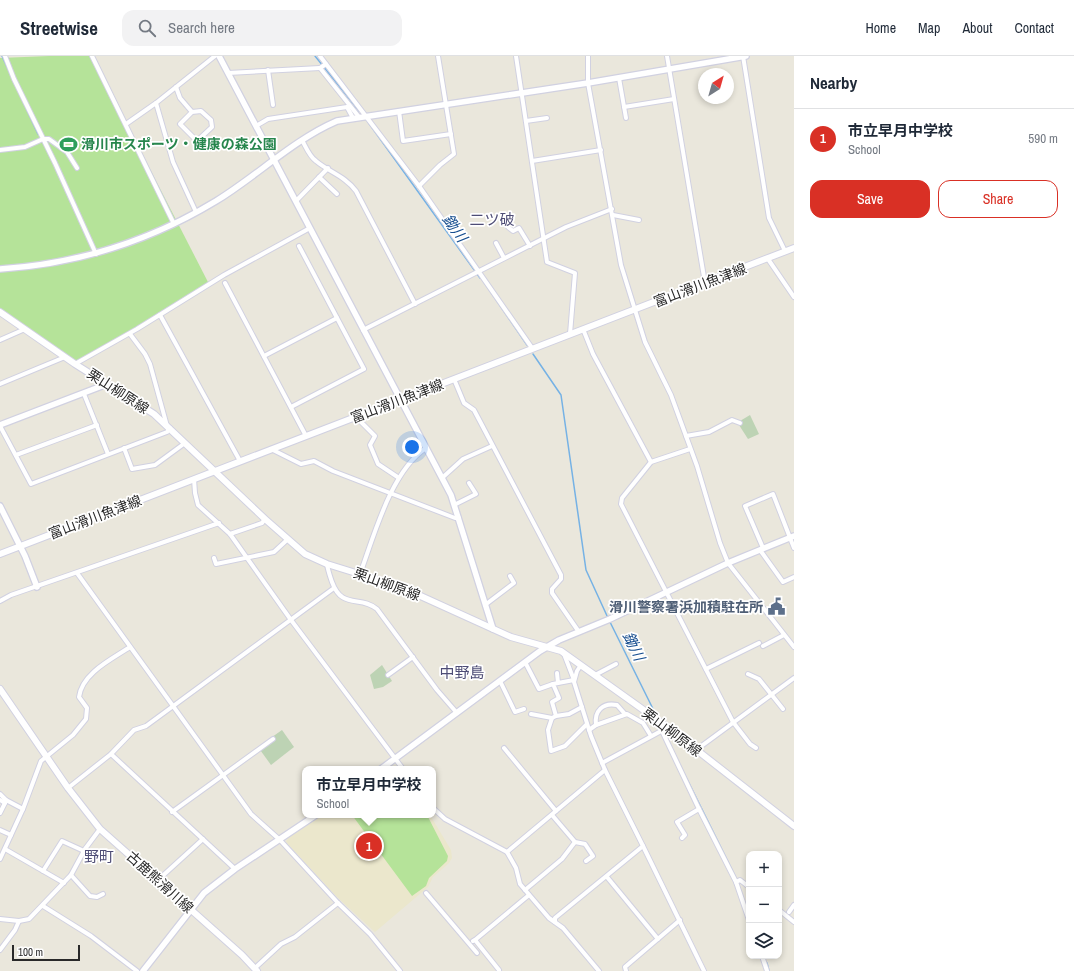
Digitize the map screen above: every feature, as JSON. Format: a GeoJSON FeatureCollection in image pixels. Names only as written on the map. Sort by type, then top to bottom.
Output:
{"type":"FeatureCollection","features":[{"type":"Feature","properties":{"kind":"main road","name":"富山滑川魚津線"},"geometry":{"type":"LineString","coordinates":[[0,554],[794,248]]}},
{"type":"Feature","properties":{"kind":"main road","name":"栗山柳原線"},"geometry":{"type":"LineString","coordinates":[[0,312],[75,364],[154,414],[265,519],[305,554],[327,564],[414,593],[493,629],[525,641],[548,646],[564,653],[595,675],[664,729],[696,750],[794,826]]}},
{"type":"Feature","properties":{"kind":"main road","name":"古鹿熊滑川線"},"geometry":{"type":"LineString","coordinates":[[0,689],[68,788],[100,829],[256,969]]}},
{"type":"Feature","properties":{"kind":"street"},"geometry":{"type":"LineString","coordinates":[[5,56],[14,79],[96,254]]}},
{"type":"Feature","properties":{"kind":"street"},"geometry":{"type":"LineString","coordinates":[[92,56],[174,224]]}},
{"type":"Feature","properties":{"kind":"street"},"geometry":{"type":"LineString","coordinates":[[126,124],[156,103],[215,56]]}},
{"type":"Feature","properties":{"kind":"street"},"geometry":{"type":"LineString","coordinates":[[219,56],[442,478],[459,518],[493,629]]}},
{"type":"Feature","properties":{"kind":"street"},"geometry":{"type":"LineString","coordinates":[[320,56],[324,66],[356,118]]}},
{"type":"Feature","properties":{"kind":"street"},"geometry":{"type":"LineString","coordinates":[[419,186],[440,165],[454,154],[438,56]]}},
{"type":"Feature","properties":{"kind":"street"},"geometry":{"type":"LineString","coordinates":[[516,56],[547,262],[575,273],[570,334]]}},
{"type":"Feature","properties":{"kind":"street"},"geometry":{"type":"LineString","coordinates":[[588,56],[588,83],[621,265],[646,342],[671,395],[697,466],[720,543],[728,563],[794,647]]}},
{"type":"Feature","properties":{"kind":"street"},"geometry":{"type":"LineString","coordinates":[[667,56],[704,283]]}},
{"type":"Feature","properties":{"kind":"street"},"geometry":{"type":"LineString","coordinates":[[0,269],[61,262],[96,254],[144,237],[174,224],[216,201],[317,129],[337,121],[588,83],[744,56],[770,218],[785,251]]}},
{"type":"Feature","properties":{"kind":"street"},"geometry":{"type":"LineString","coordinates":[[228,73],[324,66]]}},
{"type":"Feature","properties":{"kind":"street"},"geometry":{"type":"LineString","coordinates":[[324,66],[366,116],[419,186],[532,348]]}},
{"type":"Feature","properties":{"kind":"street"},"geometry":{"type":"LineString","coordinates":[[268,70],[273,105]]}},
{"type":"Feature","properties":{"kind":"street"},"geometry":{"type":"LineString","coordinates":[[619,78],[626,118]]}},
{"type":"Feature","properties":{"kind":"street"},"geometry":{"type":"LineString","coordinates":[[176,87],[180,98],[192,112]]}},
{"type":"Feature","properties":{"kind":"street"},"geometry":{"type":"LineString","coordinates":[[624,107],[674,99]]}},
{"type":"Feature","properties":{"kind":"street"},"geometry":{"type":"LineString","coordinates":[[156,103],[173,162],[196,212]]}},
{"type":"Feature","properties":{"kind":"street"},"geometry":{"type":"LineString","coordinates":[[256,126],[268,119],[347,107],[356,118]]}},
{"type":"Feature","properties":{"kind":"street"},"geometry":{"type":"LineString","coordinates":[[201,110],[211,120],[212,127],[197,142],[180,124],[192,112],[201,110]]}},
{"type":"Feature","properties":{"kind":"street"},"geometry":{"type":"LineString","coordinates":[[399,111],[403,141],[451,134]]}},
{"type":"Feature","properties":{"kind":"street"},"geometry":{"type":"LineString","coordinates":[[526,122],[547,118]]}},
{"type":"Feature","properties":{"kind":"street"},"geometry":{"type":"LineString","coordinates":[[0,150],[25,147],[43,139],[49,139],[67,152],[77,168]]}},
{"type":"Feature","properties":{"kind":"street"},"geometry":{"type":"LineString","coordinates":[[302,140],[316,161],[350,183],[356,191],[415,304]]}},
{"type":"Feature","properties":{"kind":"street"},"geometry":{"type":"LineString","coordinates":[[532,162],[601,150]]}},
{"type":"Feature","properties":{"kind":"street"},"geometry":{"type":"LineString","coordinates":[[296,201],[328,168]]}},
{"type":"Feature","properties":{"kind":"street"},"geometry":{"type":"LineString","coordinates":[[319,177],[337,194]]}},
{"type":"Feature","properties":{"kind":"street"},"geometry":{"type":"LineString","coordinates":[[363,330],[566,227],[612,209]]}},
{"type":"Feature","properties":{"kind":"street"},"geometry":{"type":"LineString","coordinates":[[613,215],[639,220]]}},
{"type":"Feature","properties":{"kind":"street"},"geometry":{"type":"LineString","coordinates":[[508,227],[513,232],[519,228],[530,246]]}},
{"type":"Feature","properties":{"kind":"street"},"geometry":{"type":"LineString","coordinates":[[75,364],[130,334],[224,275],[310,228]]}},
{"type":"Feature","properties":{"kind":"street"},"geometry":{"type":"LineString","coordinates":[[496,243],[504,258]]}},
{"type":"Feature","properties":{"kind":"street"},"geometry":{"type":"LineString","coordinates":[[291,407],[364,369],[299,246]]}},
{"type":"Feature","properties":{"kind":"street"},"geometry":{"type":"LineString","coordinates":[[768,259],[794,297]]}},
{"type":"Feature","properties":{"kind":"street"},"geometry":{"type":"LineString","coordinates":[[224,283],[306,436]]}},
{"type":"Feature","properties":{"kind":"street"},"geometry":{"type":"LineString","coordinates":[[160,315],[240,461]]}},
{"type":"Feature","properties":{"kind":"street"},"geometry":{"type":"LineString","coordinates":[[264,356],[337,318]]}},
{"type":"Feature","properties":{"kind":"street"},"geometry":{"type":"LineString","coordinates":[[0,340],[26,329]]}},
{"type":"Feature","properties":{"kind":"street"},"geometry":{"type":"LineString","coordinates":[[583,329],[593,354],[651,462]]}},
{"type":"Feature","properties":{"kind":"street"},"geometry":{"type":"LineString","coordinates":[[106,384],[84,394],[0,425],[31,484],[167,432],[168,427],[150,364],[145,354],[130,334]]}},
{"type":"Feature","properties":{"kind":"street"},"geometry":{"type":"LineString","coordinates":[[0,384],[65,356]]}},
{"type":"Feature","properties":{"kind":"street"},"geometry":{"type":"LineString","coordinates":[[454,379],[464,403],[474,410],[560,575],[561,578],[552,589],[552,593],[579,632]]}},
{"type":"Feature","properties":{"kind":"street"},"geometry":{"type":"LineString","coordinates":[[84,394],[108,454]]}},
{"type":"Feature","properties":{"kind":"street"},"geometry":{"type":"LineString","coordinates":[[356,417],[375,436],[370,445],[378,464],[399,478]]}},
{"type":"Feature","properties":{"kind":"street"},"geometry":{"type":"LineString","coordinates":[[686,436],[709,432],[732,420],[740,423]]}},
{"type":"Feature","properties":{"kind":"street"},"geometry":{"type":"LineString","coordinates":[[16,455],[97,425]]}},
{"type":"Feature","properties":{"kind":"street"},"geometry":{"type":"LineString","coordinates":[[124,448],[132,469],[155,465],[186,443]]}},
{"type":"Feature","properties":{"kind":"street"},"geometry":{"type":"LineString","coordinates":[[442,478],[463,459],[492,446]]}},
{"type":"Feature","properties":{"kind":"street"},"geometry":{"type":"LineString","coordinates":[[360,574],[390,493],[409,464],[426,448]]}},
{"type":"Feature","properties":{"kind":"street"},"geometry":{"type":"LineString","coordinates":[[690,448],[651,462],[622,498],[621,504],[733,722],[750,744],[756,748]]}},
{"type":"Feature","properties":{"kind":"street"},"geometry":{"type":"LineString","coordinates":[[271,449],[301,464],[314,461],[333,471],[454,518],[459,518]]}},
{"type":"Feature","properties":{"kind":"street"},"geometry":{"type":"LineString","coordinates":[[194,479],[198,505],[230,534],[291,620],[401,766]]}},
{"type":"Feature","properties":{"kind":"street"},"geometry":{"type":"LineString","coordinates":[[454,505],[476,494],[470,483]]}},
{"type":"Feature","properties":{"kind":"street"},"geometry":{"type":"LineString","coordinates":[[794,548],[792,536],[773,494],[745,506],[761,549],[783,582],[794,577]]}},
{"type":"Feature","properties":{"kind":"street"},"geometry":{"type":"LineString","coordinates":[[0,506],[20,546],[37,587]]}},
{"type":"Feature","properties":{"kind":"street"},"geometry":{"type":"LineString","coordinates":[[230,534],[262,523],[265,519]]}},
{"type":"Feature","properties":{"kind":"street"},"geometry":{"type":"LineString","coordinates":[[0,601],[12,595],[219,523]]}},
{"type":"Feature","properties":{"kind":"street"},"geometry":{"type":"LineString","coordinates":[[385,766],[458,714],[548,646],[728,563],[792,536]]}},
{"type":"Feature","properties":{"kind":"street"},"geometry":{"type":"LineString","coordinates":[[214,558],[216,564],[274,552],[288,539]]}},
{"type":"Feature","properties":{"kind":"street"},"geometry":{"type":"LineString","coordinates":[[327,564],[334,588],[339,595],[343,599],[373,605],[378,609],[437,690],[458,714]]}},
{"type":"Feature","properties":{"kind":"street"},"geometry":{"type":"LineString","coordinates":[[76,573],[251,814],[280,840],[338,903],[370,934],[400,971]]}},
{"type":"Feature","properties":{"kind":"street"},"geometry":{"type":"LineString","coordinates":[[485,605],[514,583],[510,576]]}},
{"type":"Feature","properties":{"kind":"street"},"geometry":{"type":"LineString","coordinates":[[68,788],[111,754],[134,730],[146,726],[173,707],[334,588]]}},
{"type":"Feature","properties":{"kind":"street"},"geometry":{"type":"LineString","coordinates":[[706,669],[784,635]]}},
{"type":"Feature","properties":{"kind":"street"},"geometry":{"type":"LineString","coordinates":[[0,859],[23,809],[42,761],[72,735],[86,719],[87,708],[79,697],[87,678],[130,646]]}},
{"type":"Feature","properties":{"kind":"street"},"geometry":{"type":"LineString","coordinates":[[564,653],[589,730],[605,770],[704,971]]}},
{"type":"Feature","properties":{"kind":"street"},"geometry":{"type":"LineString","coordinates":[[388,675],[413,657]]}},
{"type":"Feature","properties":{"kind":"street"},"geometry":{"type":"LineString","coordinates":[[525,662],[539,689],[558,682],[574,680]]}},
{"type":"Feature","properties":{"kind":"street"},"geometry":{"type":"LineString","coordinates":[[595,675],[616,664]]}},
{"type":"Feature","properties":{"kind":"street"},"geometry":{"type":"LineString","coordinates":[[574,680],[577,671],[581,666]]}},
{"type":"Feature","properties":{"kind":"street"},"geometry":{"type":"LineString","coordinates":[[557,673],[558,682]]}},
{"type":"Feature","properties":{"kind":"street"},"geometry":{"type":"LineString","coordinates":[[748,674],[759,680],[783,710]]}},
{"type":"Feature","properties":{"kind":"street"},"geometry":{"type":"LineString","coordinates":[[696,750],[794,678]]}},
{"type":"Feature","properties":{"kind":"street"},"geometry":{"type":"LineString","coordinates":[[500,681],[515,712],[524,709]]}},
{"type":"Feature","properties":{"kind":"street"},"geometry":{"type":"LineString","coordinates":[[553,684],[559,698],[552,702],[554,717],[548,730],[551,751],[565,746],[587,724]]}},
{"type":"Feature","properties":{"kind":"street"},"geometry":{"type":"LineString","coordinates":[[596,725],[596,714],[599,710],[608,704],[617,705],[625,714],[643,723],[651,736]]}},
{"type":"Feature","properties":{"kind":"street"},"geometry":{"type":"LineString","coordinates":[[531,714],[554,717],[568,714],[582,707]]}},
{"type":"Feature","properties":{"kind":"street"},"geometry":{"type":"LineString","coordinates":[[589,730],[596,725],[625,714]]}},
{"type":"Feature","properties":{"kind":"street"},"geometry":{"type":"LineString","coordinates":[[602,763],[664,729],[699,810],[736,882],[746,911]]}},
{"type":"Feature","properties":{"kind":"street"},"geometry":{"type":"LineString","coordinates":[[172,812],[272,739]]}},
{"type":"Feature","properties":{"kind":"street"},"geometry":{"type":"LineString","coordinates":[[504,748],[556,811]]}},
{"type":"Feature","properties":{"kind":"street"},"geometry":{"type":"LineString","coordinates":[[111,754],[235,869]]}},
{"type":"Feature","properties":{"kind":"street"},"geometry":{"type":"LineString","coordinates":[[507,852],[605,770]]}},
{"type":"Feature","properties":{"kind":"street"},"geometry":{"type":"LineString","coordinates":[[0,794],[6,802]]}},
{"type":"Feature","properties":{"kind":"street"},"geometry":{"type":"LineString","coordinates":[[0,800],[23,809]]}},
{"type":"Feature","properties":{"kind":"street"},"geometry":{"type":"LineString","coordinates":[[0,813],[6,802]]}},
{"type":"Feature","properties":{"kind":"street"},"geometry":{"type":"LineString","coordinates":[[682,838],[685,835],[677,822],[699,810]]}},
{"type":"Feature","properties":{"kind":"street"},"geometry":{"type":"LineString","coordinates":[[436,811],[445,819],[507,852],[516,868],[520,884],[549,918],[563,928],[599,971]]}},
{"type":"Feature","properties":{"kind":"street"},"geometry":{"type":"LineString","coordinates":[[552,815],[575,842],[585,844],[594,856],[586,861]]}},
{"type":"Feature","properties":{"kind":"street"},"geometry":{"type":"LineString","coordinates":[[143,971],[204,893],[235,869],[312,818]]}},
{"type":"Feature","properties":{"kind":"street"},"geometry":{"type":"LineString","coordinates":[[0,919],[19,921],[29,919],[71,875],[84,851],[100,829]]}},
{"type":"Feature","properties":{"kind":"street"},"geometry":{"type":"LineString","coordinates":[[0,830],[11,835]]}},
{"type":"Feature","properties":{"kind":"street"},"geometry":{"type":"LineString","coordinates":[[158,880],[203,839]]}},
{"type":"Feature","properties":{"kind":"street"},"geometry":{"type":"LineString","coordinates":[[43,871],[62,841],[84,851]]}},
{"type":"Feature","properties":{"kind":"street"},"geometry":{"type":"LineString","coordinates":[[525,890],[562,859],[575,842]]}},
{"type":"Feature","properties":{"kind":"street"},"geometry":{"type":"LineString","coordinates":[[555,922],[556,918],[643,846]]}},
{"type":"Feature","properties":{"kind":"street"},"geometry":{"type":"LineString","coordinates":[[5,849],[64,883]]}},
{"type":"Feature","properties":{"kind":"street"},"geometry":{"type":"LineString","coordinates":[[71,875],[90,896],[97,897],[103,894]]}},
{"type":"Feature","properties":{"kind":"street"},"geometry":{"type":"LineString","coordinates":[[607,877],[658,939]]}},
{"type":"Feature","properties":{"kind":"street"},"geometry":{"type":"LineString","coordinates":[[736,882],[740,880],[746,885]]}},
{"type":"Feature","properties":{"kind":"street"},"geometry":{"type":"LineString","coordinates":[[426,892],[477,953]]}},
{"type":"Feature","properties":{"kind":"street"},"geometry":{"type":"LineString","coordinates":[[470,944],[529,895]]}},
{"type":"Feature","properties":{"kind":"street"},"geometry":{"type":"LineString","coordinates":[[256,969],[281,944],[296,937],[338,903]]}},
{"type":"Feature","properties":{"kind":"street"},"geometry":{"type":"LineString","coordinates":[[43,906],[91,936],[137,971]]}},
{"type":"Feature","properties":{"kind":"street"},"geometry":{"type":"LineString","coordinates":[[789,912],[794,906]]}},
{"type":"Feature","properties":{"kind":"street"},"geometry":{"type":"LineString","coordinates":[[782,912],[794,922]]}},
{"type":"Feature","properties":{"kind":"street"},"geometry":{"type":"LineString","coordinates":[[626,971],[625,967],[680,920]]}},
{"type":"Feature","properties":{"kind":"street"},"geometry":{"type":"LineString","coordinates":[[0,950],[15,930],[19,921]]}},
{"type":"Feature","properties":{"kind":"street"},"geometry":{"type":"LineString","coordinates":[[475,940],[499,970]]}},
{"type":"Feature","properties":{"kind":"street"},"geometry":{"type":"LineString","coordinates":[[763,959],[767,971]]}},
{"type":"Feature","properties":{"kind":"shaded area"},"geometry":{"type":"Polygon","coordinates":[[[316,818],[432,818],[451,850],[452,858],[449,863],[433,877],[428,887],[375,932],[336,896],[286,842],[288,838],[316,818]]]}},
{"type":"Feature","properties":{"kind":"green space","name":"滑川市スポーツ・健康の森公園"},"geometry":{"type":"Polygon","coordinates":[[[92,56],[209,284],[75,364],[0,312],[0,58],[92,56]]]}},
{"type":"Feature","properties":{"kind":"green space"},"geometry":{"type":"Polygon","coordinates":[[[750,415],[759,434],[748,439],[739,425],[740,421],[750,415]]]}},
{"type":"Feature","properties":{"kind":"green space"},"geometry":{"type":"Polygon","coordinates":[[[382,665],[392,681],[383,687],[374,689],[370,675],[382,665]]]}},
{"type":"Feature","properties":{"kind":"green space"},"geometry":{"type":"Polygon","coordinates":[[[282,730],[294,747],[271,765],[258,747],[282,730]]]}},
{"type":"Feature","properties":{"kind":"green space"},"geometry":{"type":"Polygon","coordinates":[[[354,818],[429,818],[448,856],[447,861],[429,878],[426,886],[412,896],[354,818]]]}},
{"type":"Feature","properties":{"kind":"waterway"},"geometry":{"type":"LineString","coordinates":[[2,56],[38,134]]}},
{"type":"Feature","properties":{"kind":"waterway","name":"鋤川"},"geometry":{"type":"LineString","coordinates":[[315,56],[359,111]]}},
{"type":"Feature","properties":{"kind":"waterway","name":"鋤川"},"geometry":{"type":"LineString","coordinates":[[368,122],[480,278]]}},
{"type":"Feature","properties":{"kind":"waterway","name":"鋤川"},"geometry":{"type":"LineString","coordinates":[[484,282],[527,345]]}},
{"type":"Feature","properties":{"kind":"waterway","name":"鋤川"},"geometry":{"type":"LineString","coordinates":[[533,354],[561,395],[586,570],[608,618]]}},
{"type":"Feature","properties":{"kind":"waterway","name":"鋤川"},"geometry":{"type":"LineString","coordinates":[[610,622],[657,717]]}},
{"type":"Feature","properties":{"kind":"waterway","name":"鋤川"},"geometry":{"type":"LineString","coordinates":[[680,765],[737,880]]}},
{"type":"Feature","properties":{"kind":"waterway","name":"鋤川"},"geometry":{"type":"LineString","coordinates":[[767,963],[769,971]]}},
{"type":"Feature","properties":{"kind":"place","name":"滑川市スポーツ・健康の森公園"},"geometry":{"type":"Point","coordinates":[68,144]}},
{"type":"Feature","properties":{"kind":"place","name":"滑川警察署浜加積駐在所"},"geometry":{"type":"Point","coordinates":[776,607]}},
{"type":"Feature","properties":{"kind":"place","name":"市立早月中学校"},"geometry":{"type":"Point","coordinates":[369,846]}},
{"type":"Feature","properties":{"kind":"district","name":"二ツ破"},"geometry":{"type":"Point","coordinates":[492,219]}},
{"type":"Feature","properties":{"kind":"district","name":"中野島"},"geometry":{"type":"Point","coordinates":[462,672]}},
{"type":"Feature","properties":{"kind":"district","name":"野町"},"geometry":{"type":"Point","coordinates":[99,856]}}]}
